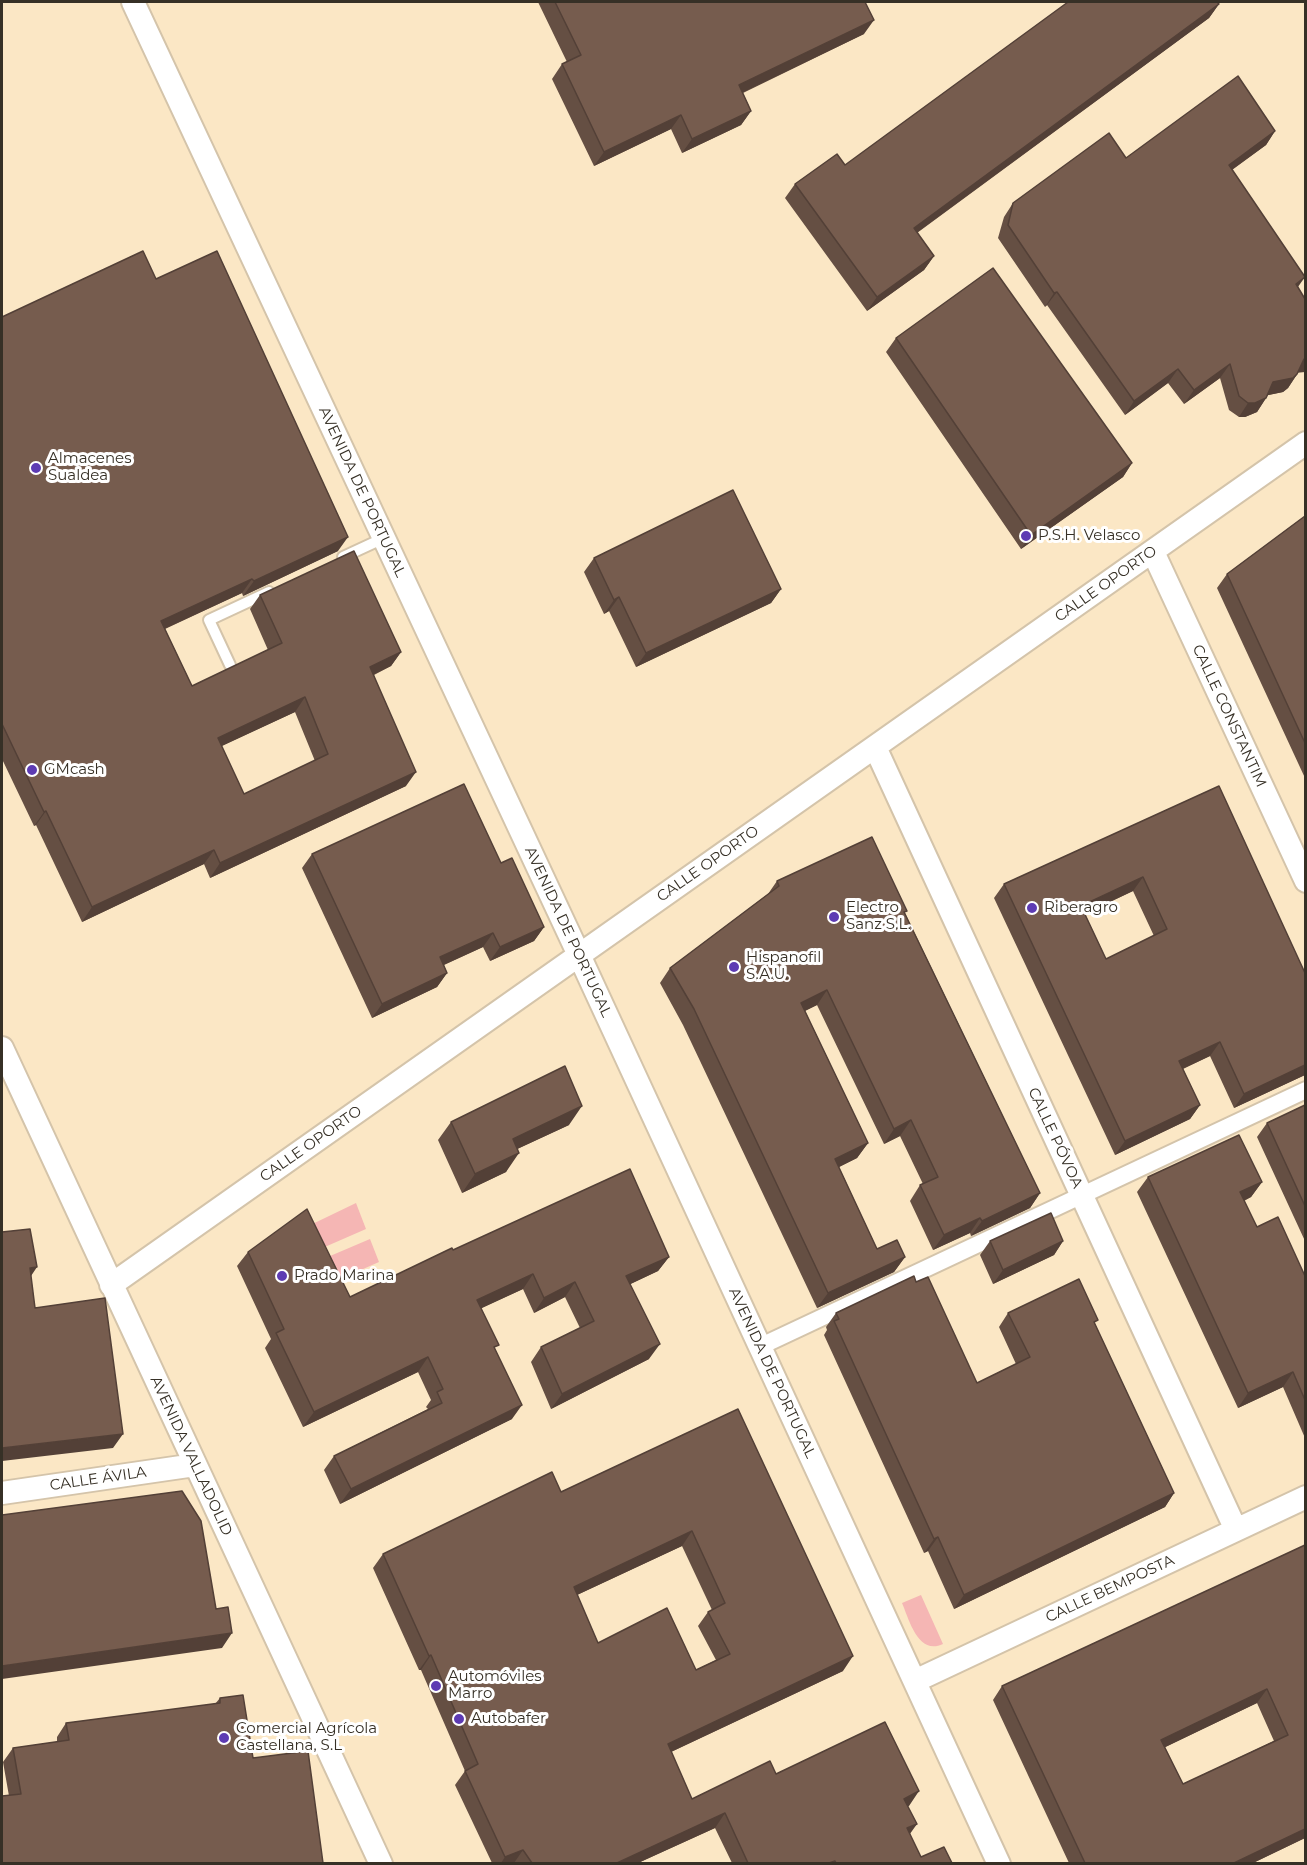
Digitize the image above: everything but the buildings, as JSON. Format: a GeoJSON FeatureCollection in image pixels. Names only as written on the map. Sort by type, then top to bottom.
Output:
{"type":"FeatureCollection","features":[{"type":"Feature","properties":{"kind":"street","name":"AVENIDA DE PORTUGAL"},"geometry":{"type":"LineString","coordinates":[[133,2],[579,955],[999,1863]]}},
{"type":"Feature","properties":{"kind":"street","name":"CALLE OPORTO"},"geometry":{"type":"LineString","coordinates":[[111,1285],[1305,443]]}},
{"type":"Feature","properties":{"kind":"street","name":"CALLE CONSTANTIM"},"geometry":{"type":"LineString","coordinates":[[1153,552],[1305,881]]}},
{"type":"Feature","properties":{"kind":"street","name":"CALLE PÓVOA"},"geometry":{"type":"LineString","coordinates":[[875,747],[1236,1530]]}},
{"type":"Feature","properties":{"kind":"street","name":"AVENIDA VALLADOLID"},"geometry":{"type":"LineString","coordinates":[[2,1048],[381,1863]]}},
{"type":"Feature","properties":{"kind":"street"},"geometry":{"type":"LineString","coordinates":[[759,1347],[1305,1090]]}},
{"type":"Feature","properties":{"kind":"street","name":"CALLE ÁVILA"},"geometry":{"type":"LineString","coordinates":[[2,1493],[195,1465]]}},
{"type":"Feature","properties":{"kind":"street","name":"CALLE BEMPOSTA"},"geometry":{"type":"LineString","coordinates":[[915,1681],[1305,1497]]}},
{"type":"Feature","properties":{"kind":"lane"},"geometry":{"type":"LineString","coordinates":[[332,562],[384,538]]}},
{"type":"Feature","properties":{"kind":"lane"},"geometry":{"type":"LineString","coordinates":[[230,665],[209,620],[281,586]]}},
{"type":"Feature","properties":{"kind":"shaded area"},"geometry":{"type":"Polygon","coordinates":[[[2,2],[1305,2],[1305,1863],[2,1863],[2,2]]]}},
{"type":"Feature","properties":{"kind":"shaded area"},"geometry":{"type":"Polygon","coordinates":[[[356,1203],[366,1229],[311,1253],[300,1230],[356,1203]]]}},
{"type":"Feature","properties":{"kind":"shaded area"},"geometry":{"type":"Polygon","coordinates":[[[370,1239],[379,1262],[327,1285],[316,1262],[370,1239]]]}},
{"type":"Feature","properties":{"kind":"shaded area"},"geometry":{"type":"Polygon","coordinates":[[[921,1595],[943,1644],[927,1645],[921,1641],[911,1626],[902,1603],[921,1595]]]}},
{"type":"Feature","properties":{"kind":"place","name":"Almacenes Sualdea"},"geometry":{"type":"Point","coordinates":[36,468]}},
{"type":"Feature","properties":{"kind":"place","name":"P.S.H. Velasco"},"geometry":{"type":"Point","coordinates":[1026,536]}},
{"type":"Feature","properties":{"kind":"place","name":"GMcash"},"geometry":{"type":"Point","coordinates":[32,770]}},
{"type":"Feature","properties":{"kind":"place","name":"Riberagro"},"geometry":{"type":"Point","coordinates":[1032,908]}},
{"type":"Feature","properties":{"kind":"place","name":"Electro Sanz S.L."},"geometry":{"type":"Point","coordinates":[834,917]}},
{"type":"Feature","properties":{"kind":"place","name":"Hispanofil S.A.U."},"geometry":{"type":"Point","coordinates":[734,967]}},
{"type":"Feature","properties":{"kind":"place","name":"Prado Marina"},"geometry":{"type":"Point","coordinates":[282,1276]}},
{"type":"Feature","properties":{"kind":"place","name":"Automóviles Marro"},"geometry":{"type":"Point","coordinates":[436,1686]}},
{"type":"Feature","properties":{"kind":"place","name":"Autobafer"},"geometry":{"type":"Point","coordinates":[459,1719]}},
{"type":"Feature","properties":{"kind":"place","name":"Comercial Agrícola Castellana, S.L"},"geometry":{"type":"Point","coordinates":[224,1738]}}]}
